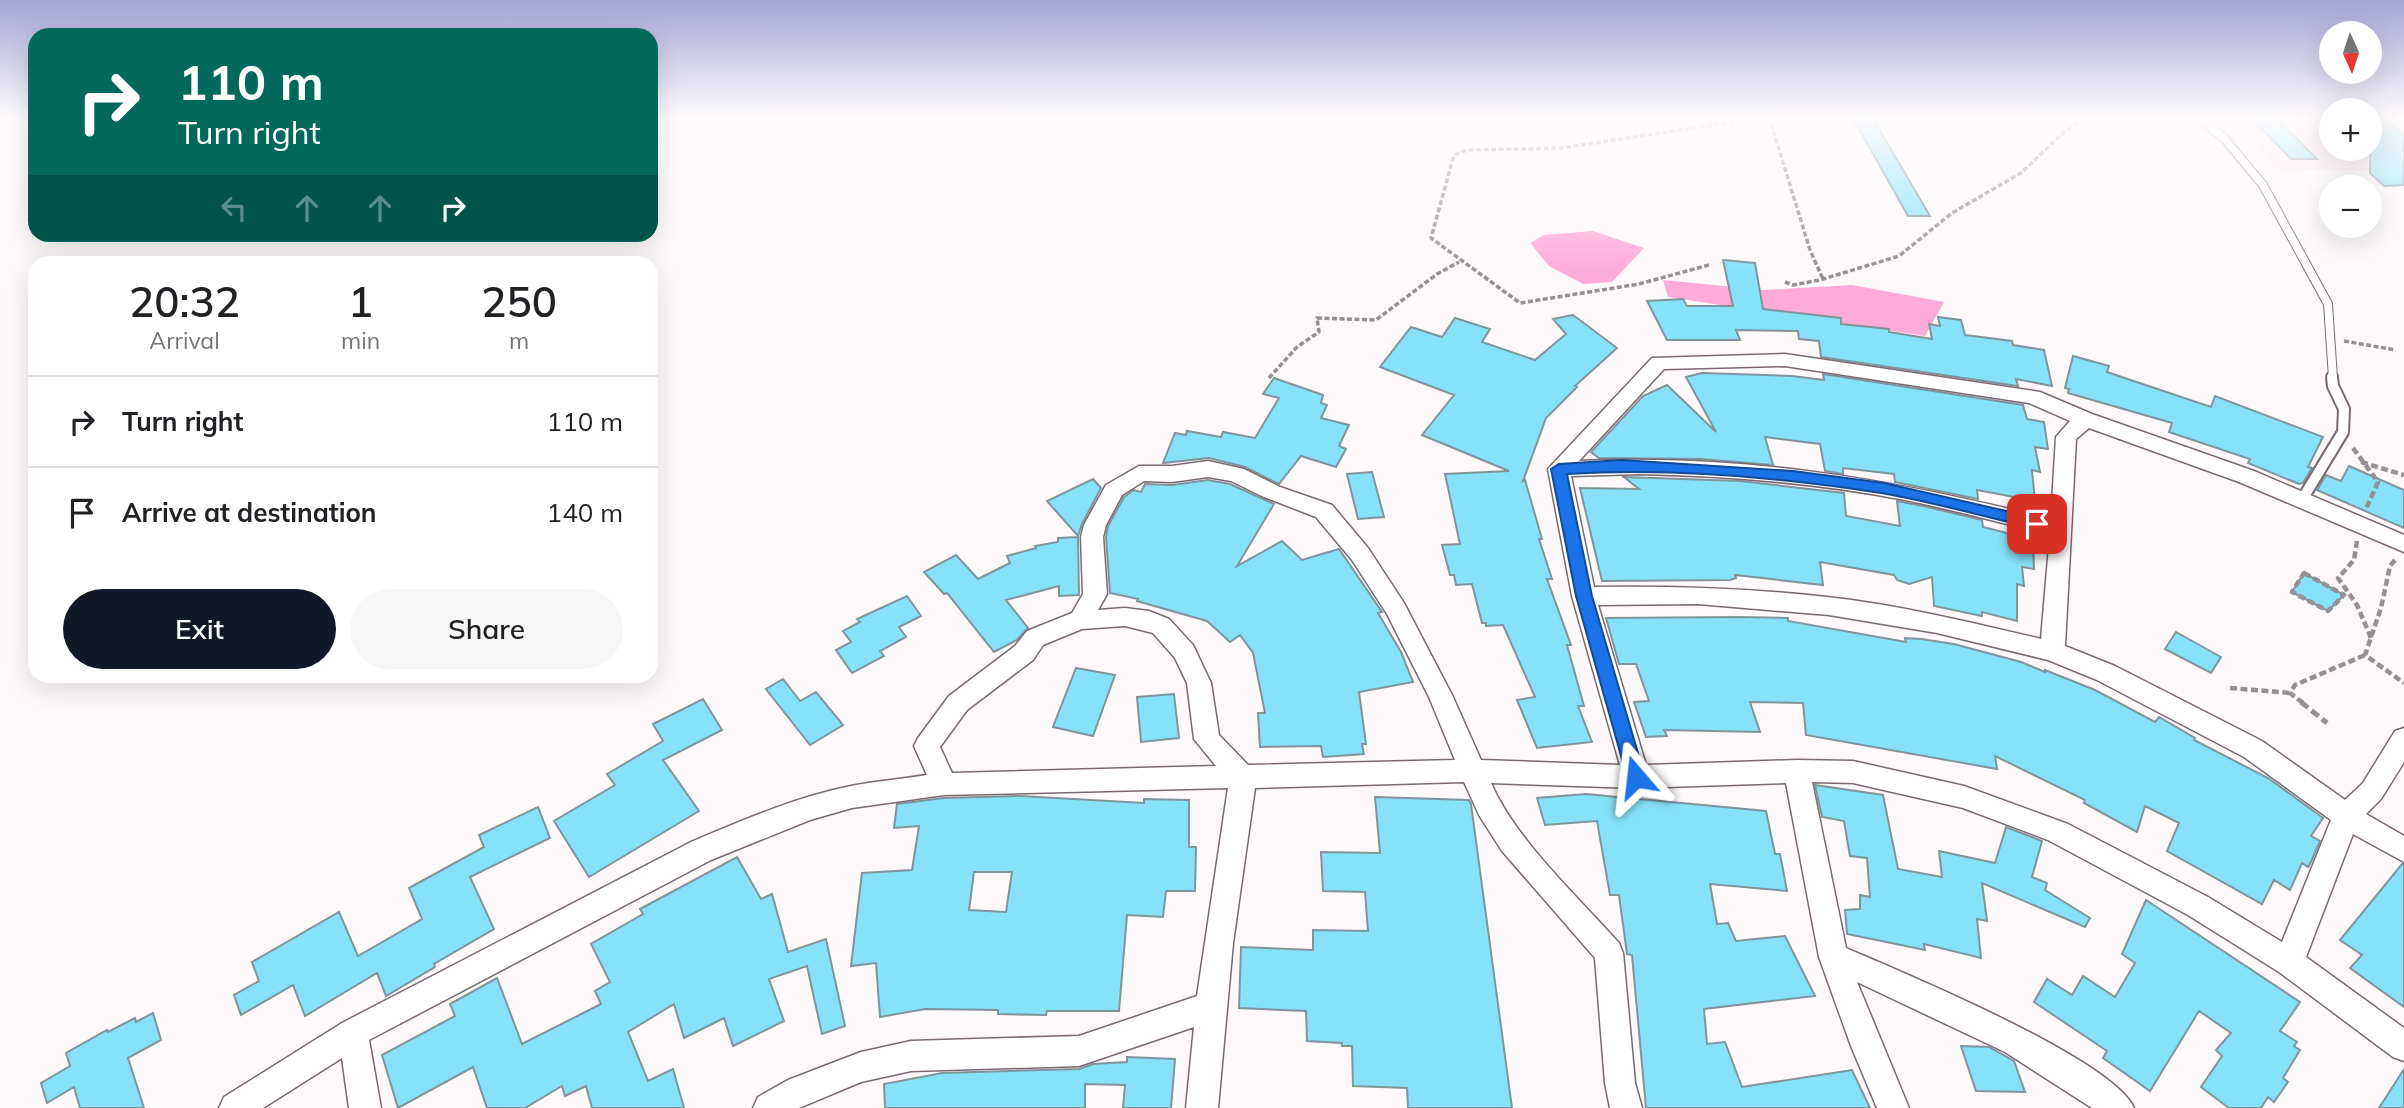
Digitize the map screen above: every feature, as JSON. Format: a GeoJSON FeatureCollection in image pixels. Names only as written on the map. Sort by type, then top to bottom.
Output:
{"type":"FeatureCollection","features":[{"type":"Feature","properties":{"kind":"street"},"geometry":{"type":"LineString","coordinates":[[1559,469],[1659,363],[1785,360],[2033,397],[2085,419],[2175,448],[2303,498],[2359,523],[2400,551]]}},
{"type":"Feature","properties":{"kind":"street"},"geometry":{"type":"LineString","coordinates":[[2052,652],[2066,437],[2085,419]]}},
{"type":"Feature","properties":{"kind":"street"},"geometry":{"type":"LineString","coordinates":[[1559,469],[1622,466],[1793,476],[1897,491],[2062,530]]}},
{"type":"Feature","properties":{"kind":"street"},"geometry":{"type":"LineString","coordinates":[[1080,620],[1095,594],[1092,537],[1095,525],[1114,490],[1139,474],[1172,474],[1208,469],[1236,474],[1272,492],[1324,511],[1341,530],[1395,609],[1441,696],[1488,807],[1513,842],[1609,953],[1620,1083],[1626,1108]]}},
{"type":"Feature","properties":{"kind":"street"},"geometry":{"type":"LineString","coordinates":[[1559,469],[1584,596],[1636,777]]}},
{"type":"Feature","properties":{"kind":"street"},"geometry":{"type":"LineString","coordinates":[[1584,596],[1699,595],[1829,606],[1937,624],[2052,652],[2106,673],[2253,749],[2346,816],[2404,850]]}},
{"type":"Feature","properties":{"kind":"street"},"geometry":{"type":"LineString","coordinates":[[944,784],[927,746],[958,703],[1024,653],[1035,638],[1080,620],[1125,617],[1149,620],[1161,626],[1184,652],[1199,683],[1207,739],[1243,778]]}},
{"type":"Feature","properties":{"kind":"street"},"geometry":{"type":"LineString","coordinates":[[2289,962],[2346,816],[2372,791],[2404,738]]}},
{"type":"Feature","properties":{"kind":"street"},"geometry":{"type":"LineString","coordinates":[[235,1108],[353,1033],[701,851],[748,830],[852,797],[944,784],[1473,771],[1636,777],[1797,771],[1853,772],[1964,797],[2058,832],[2198,906],[2289,962],[2404,1046]]}},
{"type":"Feature","properties":{"kind":"street"},"geometry":{"type":"LineString","coordinates":[[1797,771],[1833,957],[1866,1046],[1893,1108]]}},
{"type":"Feature","properties":{"kind":"street"},"geometry":{"type":"LineString","coordinates":[[1202,1108],[1209,1007],[1226,876],[1243,778]]}},
{"type":"Feature","properties":{"kind":"street"},"geometry":{"type":"LineString","coordinates":[[1833,957],[1968,1016],[2039,1053],[2118,1108]]}},
{"type":"Feature","properties":{"kind":"street"},"geometry":{"type":"LineString","coordinates":[[769,1108],[799,1091],[861,1067],[911,1056],[1079,1051],[1209,1007]]}},
{"type":"Feature","properties":{"kind":"street"},"geometry":{"type":"LineString","coordinates":[[353,1033],[365,1108]]}},
{"type":"Feature","properties":{"kind":"lane"},"geometry":{"type":"LineString","coordinates":[[2249,169],[2263,185],[2328,304],[2333,386],[2344,409],[2343,432],[2303,498]]}},
{"type":"Feature","properties":{"kind":"path"},"geometry":{"type":"LineString","coordinates":[[1452,169],[1431,238],[1520,303],[1684,274],[1709,265]]}},
{"type":"Feature","properties":{"kind":"path"},"geometry":{"type":"LineString","coordinates":[[1784,169],[1810,250],[1823,279]]}},
{"type":"Feature","properties":{"kind":"path"},"geometry":{"type":"LineString","coordinates":[[1785,282],[1793,285],[1823,279],[1899,256],[1952,213],[2012,179],[2023,169]]}},
{"type":"Feature","properties":{"kind":"path"},"geometry":{"type":"LineString","coordinates":[[1269,377],[1297,347],[1319,332],[1317,318],[1376,320],[1437,274],[1459,261]]}},
{"type":"Feature","properties":{"kind":"path"},"geometry":{"type":"LineString","coordinates":[[2332,339],[2396,350]]}},
{"type":"Feature","properties":{"kind":"path"},"geometry":{"type":"LineString","coordinates":[[2343,432],[2361,462],[2378,482],[2359,523],[2354,560],[2338,578],[2357,605],[2371,638]]}},
{"type":"Feature","properties":{"kind":"path"},"geometry":{"type":"LineString","coordinates":[[2361,462],[2404,475]]}},
{"type":"Feature","properties":{"kind":"path"},"geometry":{"type":"LineString","coordinates":[[2290,693],[2295,685],[2365,655],[2381,608],[2390,566],[2400,551]]}},
{"type":"Feature","properties":{"kind":"path"},"geometry":{"type":"LineString","coordinates":[[2304,573],[2344,595],[2328,611],[2292,592],[2304,573]]}},
{"type":"Feature","properties":{"kind":"path"},"geometry":{"type":"LineString","coordinates":[[2365,655],[2404,684]]}},
{"type":"Feature","properties":{"kind":"path"},"geometry":{"type":"LineString","coordinates":[[2230,688],[2290,693],[2328,723]]}},
{"type":"Feature","properties":{"kind":"shaded area"},"geometry":{"type":"Polygon","coordinates":[[[2279,169],[2404,169],[2280,170],[2279,169]]]}},
{"type":"Feature","properties":{"kind":"shaded area"},"geometry":{"type":"Polygon","coordinates":[[[1593,231],[1644,248],[1612,282],[1583,284],[1549,266],[1530,243],[1544,235],[1593,231]]]}},
{"type":"Feature","properties":{"kind":"shaded area"},"geometry":{"type":"Polygon","coordinates":[[[1663,280],[1764,290],[1852,285],[1944,302],[1925,336],[1668,297],[1663,280]]]}},
{"type":"Feature","properties":{"kind":"building"},"geometry":{"type":"Polygon","coordinates":[[[1881,169],[1902,169],[1930,216],[1908,216],[1881,169]]]}},
{"type":"Feature","properties":{"kind":"building"},"geometry":{"type":"Polygon","coordinates":[[[2370,169],[2404,169],[2404,185],[2384,186],[2382,175],[2372,175],[2370,169]]]}},
{"type":"Feature","properties":{"kind":"building"},"geometry":{"type":"Polygon","coordinates":[[[1723,260],[1755,263],[1763,309],[1841,318],[1841,324],[1889,329],[1889,332],[1932,339],[1929,324],[1940,326],[1938,317],[1961,320],[1965,335],[2012,341],[2013,345],[2044,350],[2052,386],[2016,379],[2018,386],[1821,357],[1819,341],[1799,339],[1798,331],[1736,330],[1740,340],[1667,340],[1647,301],[1683,299],[1687,306],[1733,306],[1723,260]]]}},
{"type":"Feature","properties":{"kind":"building"},"geometry":{"type":"Polygon","coordinates":[[[1573,315],[1617,348],[1575,386],[1577,387],[1546,418],[1523,481],[1525,480],[1552,579],[1547,579],[1571,645],[1567,645],[1584,706],[1578,706],[1592,742],[1537,748],[1517,700],[1535,697],[1503,625],[1486,626],[1486,623],[1482,623],[1472,584],[1456,585],[1454,575],[1450,575],[1442,545],[1460,544],[1445,474],[1509,471],[1422,435],[1454,395],[1380,367],[1411,327],[1442,337],[1455,318],[1490,329],[1482,342],[1535,360],[1566,334],[1553,319],[1573,315]]]}},
{"type":"Feature","properties":{"kind":"building"},"geometry":{"type":"Polygon","coordinates":[[[2073,356],[2109,366],[2107,372],[2211,407],[2215,396],[2323,437],[2308,467],[2312,468],[2303,483],[2299,484],[2248,463],[2250,459],[2169,432],[2172,423],[2068,393],[2069,389],[2065,388],[2073,356]]]}},
{"type":"Feature","properties":{"kind":"building"},"geometry":{"type":"Polygon","coordinates":[[[1702,373],[1792,376],[1824,380],[1823,374],[2023,405],[2027,419],[2044,422],[2048,449],[2035,447],[2040,472],[2032,470],[2035,501],[1977,490],[1978,499],[1895,482],[1894,474],[1843,468],[1843,474],[1825,471],[1820,444],[1765,437],[1773,465],[1701,459],[1599,458],[1591,452],[1643,396],[1667,385],[1716,432],[1686,377],[1702,373]]]}},
{"type":"Feature","properties":{"kind":"building"},"geometry":{"type":"Polygon","coordinates":[[[1274,378],[1323,395],[1321,403],[1327,405],[1321,418],[1349,425],[1339,446],[1346,449],[1336,467],[1301,456],[1279,484],[1245,467],[1209,458],[1163,463],[1175,433],[1186,435],[1187,431],[1221,437],[1223,432],[1255,438],[1279,398],[1263,394],[1274,378]]]}},
{"type":"Feature","properties":{"kind":"building"},"geometry":{"type":"Polygon","coordinates":[[[2349,466],[2404,490],[2404,528],[2317,490],[2326,475],[2341,481],[2349,466]]]}},
{"type":"Feature","properties":{"kind":"building"},"geometry":{"type":"Polygon","coordinates":[[[1372,472],[1384,517],[1358,519],[1347,474],[1372,472]]]}},
{"type":"Feature","properties":{"kind":"building"},"geometry":{"type":"Polygon","coordinates":[[[1624,477],[1740,481],[1844,493],[1846,516],[1900,526],[1897,501],[1923,506],[1982,520],[1983,527],[2023,537],[2023,541],[2033,543],[2034,569],[2022,567],[2024,586],[2017,584],[2017,621],[1982,612],[1982,616],[1934,606],[1932,577],[1909,584],[1897,580],[1894,575],[1820,562],[1823,585],[1735,575],[1736,578],[1730,580],[1602,581],[1580,488],[1639,489],[1624,477]]]}},
{"type":"Feature","properties":{"kind":"building"},"geometry":{"type":"Polygon","coordinates":[[[1093,479],[1101,488],[1078,536],[1047,501],[1093,479]]]}},
{"type":"Feature","properties":{"kind":"building"},"geometry":{"type":"Polygon","coordinates":[[[1208,480],[1230,484],[1274,504],[1237,566],[1282,541],[1302,560],[1339,549],[1382,612],[1378,613],[1401,652],[1413,682],[1359,692],[1366,744],[1362,744],[1364,754],[1323,757],[1321,746],[1260,747],[1258,713],[1265,713],[1253,653],[1240,635],[1230,642],[1207,621],[1110,593],[1106,537],[1108,526],[1124,497],[1134,490],[1141,492],[1145,484],[1172,485],[1208,480]]]}},
{"type":"Feature","properties":{"kind":"building"},"geometry":{"type":"Polygon","coordinates":[[[1078,537],[1079,595],[1059,596],[1059,586],[1006,600],[1028,628],[1017,640],[994,652],[947,593],[944,594],[924,572],[956,555],[978,579],[1010,563],[1007,556],[1036,548],[1035,546],[1058,542],[1058,538],[1078,537]]]}},
{"type":"Feature","properties":{"kind":"building"},"geometry":{"type":"Polygon","coordinates":[[[2304,573],[2344,595],[2328,611],[2292,592],[2304,573]]]}},
{"type":"Feature","properties":{"kind":"building"},"geometry":{"type":"Polygon","coordinates":[[[907,596],[921,616],[899,627],[906,637],[880,651],[884,656],[852,673],[836,650],[851,642],[843,631],[860,622],[857,619],[907,596]]]}},
{"type":"Feature","properties":{"kind":"building"},"geometry":{"type":"Polygon","coordinates":[[[1606,618],[1788,618],[1788,621],[1906,642],[1905,638],[1954,644],[2045,670],[2095,690],[2155,722],[2159,717],[2195,738],[2194,740],[2268,778],[2323,818],[2311,836],[2320,841],[2308,867],[2302,863],[2290,890],[2274,880],[2262,904],[2167,851],[2179,823],[2145,806],[2137,832],[2084,803],[2085,800],[1995,756],[1997,769],[1806,735],[1803,703],[1750,702],[1760,732],[1664,730],[1667,736],[1646,737],[1634,702],[1649,701],[1636,664],[1619,664],[1606,618]]]}},
{"type":"Feature","properties":{"kind":"building"},"geometry":{"type":"Polygon","coordinates":[[[2176,632],[2221,657],[2211,673],[2165,649],[2176,632]]]}},
{"type":"Feature","properties":{"kind":"building"},"geometry":{"type":"Polygon","coordinates":[[[1076,668],[1115,675],[1093,736],[1053,727],[1076,668]]]}},
{"type":"Feature","properties":{"kind":"building"},"geometry":{"type":"Polygon","coordinates":[[[783,679],[800,701],[816,692],[843,725],[810,745],[766,689],[783,679]]]}},
{"type":"Feature","properties":{"kind":"building"},"geometry":{"type":"Polygon","coordinates":[[[1174,694],[1179,738],[1141,742],[1137,697],[1174,694]]]}},
{"type":"Feature","properties":{"kind":"building"},"geometry":{"type":"Polygon","coordinates":[[[703,699],[722,730],[663,760],[699,811],[589,877],[554,821],[615,785],[607,774],[663,741],[653,724],[703,699]]]}},
{"type":"Feature","properties":{"kind":"building"},"geometry":{"type":"Polygon","coordinates":[[[1815,785],[1883,795],[1898,869],[1942,877],[1939,851],[1995,863],[2006,827],[2042,841],[2032,877],[2047,883],[2045,890],[2090,918],[2085,927],[1982,883],[1987,921],[1977,919],[1981,958],[1924,944],[1925,950],[1847,934],[1845,910],[1860,909],[1860,895],[1870,897],[1867,858],[1850,856],[1844,821],[1822,817],[1815,785]]]}},
{"type":"Feature","properties":{"kind":"building"},"geometry":{"type":"Polygon","coordinates":[[[1586,794],[1766,811],[1775,854],[1780,854],[1787,891],[1710,884],[1717,924],[1728,923],[1736,941],[1785,936],[1815,996],[1704,1009],[1707,1044],[1725,1042],[1742,1087],[1852,1070],[1870,1108],[1646,1108],[1632,955],[1627,954],[1619,895],[1610,895],[1597,821],[1545,825],[1537,798],[1586,794]]]}},
{"type":"Feature","properties":{"kind":"building"},"geometry":{"type":"Polygon","coordinates":[[[1020,796],[1144,803],[1144,799],[1189,800],[1189,847],[1196,847],[1195,891],[1166,891],[1163,917],[1127,915],[1119,1011],[1047,1011],[1046,1015],[998,1014],[998,1010],[925,1009],[880,1017],[876,963],[851,966],[862,873],[912,870],[919,826],[894,828],[897,804],[944,798],[1020,796]],[[974,872],[969,910],[1006,912],[1012,872],[974,872]]]}},
{"type":"Feature","properties":{"kind":"building"},"geometry":{"type":"Polygon","coordinates":[[[1375,797],[1469,800],[1471,804],[1512,1108],[1408,1108],[1407,1088],[1353,1086],[1352,1046],[1307,1041],[1306,1011],[1239,1008],[1241,947],[1313,950],[1313,930],[1368,931],[1365,892],[1323,891],[1321,852],[1380,853],[1375,797]]]}},
{"type":"Feature","properties":{"kind":"building"},"geometry":{"type":"Polygon","coordinates":[[[538,807],[550,838],[470,877],[494,929],[386,996],[377,973],[305,1016],[293,985],[241,1015],[234,995],[259,981],[252,962],[339,912],[358,956],[422,919],[409,888],[484,847],[479,835],[538,807]]]}},
{"type":"Feature","properties":{"kind":"building"},"geometry":{"type":"Polygon","coordinates":[[[737,857],[761,899],[772,894],[788,952],[826,939],[845,1026],[822,1034],[807,966],[769,979],[784,1021],[733,1046],[724,1018],[684,1038],[674,1004],[628,1032],[648,1081],[673,1069],[684,1108],[592,1108],[586,1086],[565,1096],[562,1086],[525,1108],[487,1108],[473,1067],[398,1108],[382,1055],[455,1016],[450,1004],[497,978],[522,1044],[601,1004],[595,991],[610,982],[591,944],[643,914],[640,909],[737,857]]]}},
{"type":"Feature","properties":{"kind":"building"},"geometry":{"type":"Polygon","coordinates":[[[2402,864],[2404,1007],[2350,968],[2362,955],[2340,940],[2402,864]]]}},
{"type":"Feature","properties":{"kind":"building"},"geometry":{"type":"Polygon","coordinates":[[[2146,900],[2300,1002],[2280,1031],[2297,1042],[2294,1046],[2300,1050],[2283,1078],[2288,1082],[2274,1102],[2268,1097],[2261,1108],[2229,1108],[2201,1087],[2222,1056],[2216,1050],[2231,1033],[2199,1011],[2150,1091],[2103,1058],[2107,1051],[2034,1002],[2047,979],[2072,995],[2083,976],[2115,997],[2135,963],[2122,954],[2146,900]]]}},
{"type":"Feature","properties":{"kind":"building"},"geometry":{"type":"Polygon","coordinates":[[[153,1013],[161,1040],[128,1058],[144,1108],[80,1108],[74,1087],[47,1103],[41,1083],[70,1066],[66,1053],[107,1030],[108,1032],[135,1018],[136,1022],[153,1013]]]}},
{"type":"Feature","properties":{"kind":"building"},"geometry":{"type":"Polygon","coordinates":[[[1961,1046],[1989,1047],[2014,1061],[2025,1092],[1976,1091],[1961,1046]]]}},
{"type":"Feature","properties":{"kind":"building"},"geometry":{"type":"Polygon","coordinates":[[[1127,1057],[1175,1059],[1171,1108],[1123,1108],[1125,1085],[1085,1084],[1085,1108],[885,1108],[884,1084],[942,1073],[1079,1069],[1093,1064],[1127,1062],[1127,1057]]]}},
{"type":"Feature","properties":{"kind":"building"},"geometry":{"type":"Polygon","coordinates":[[[2404,1069],[2404,1108],[2379,1108],[2404,1069]]]}},
{"type":"Feature","properties":{"kind":"route"},"geometry":{"type":"LineString","coordinates":[[1636,777],[1609,692],[1584,596],[1559,469],[1622,466],[1745,471],[1793,476],[1884,488],[2037,524]]}}]}
